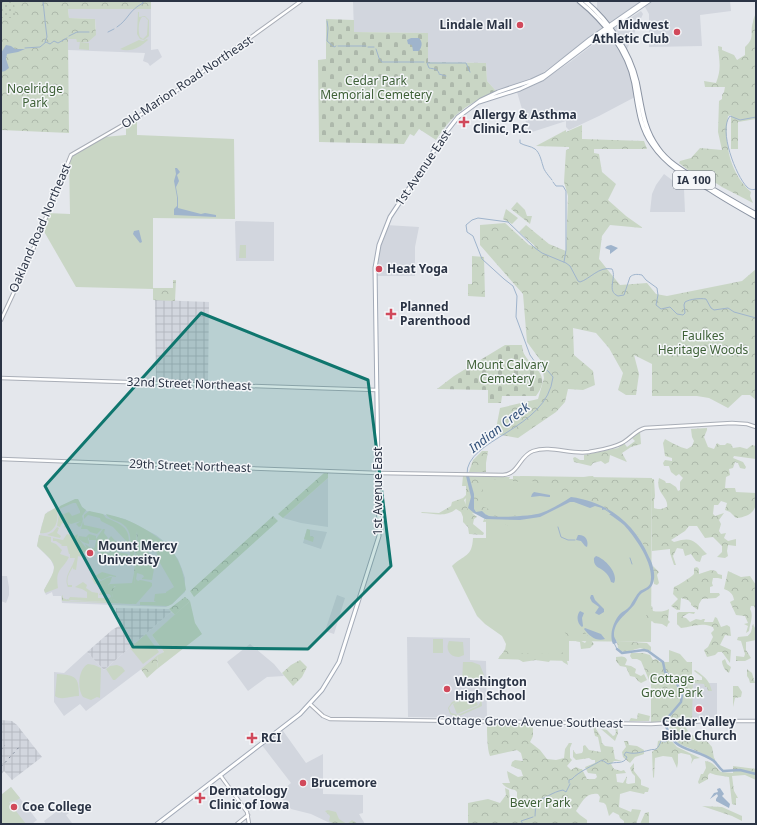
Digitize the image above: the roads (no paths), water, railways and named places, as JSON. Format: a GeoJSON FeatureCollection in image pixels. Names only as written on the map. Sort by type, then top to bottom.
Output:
{"type":"FeatureCollection","features":[{"type":"Feature","properties":{"kind":"highway","name":"IA 100"},"geometry":{"type":"LineString","coordinates":[[579,1],[608,28],[623,54],[634,83],[642,124],[648,139],[657,152],[664,160],[678,171],[756,217]]}},
{"type":"Feature","properties":{"kind":"highway","name":"IA 100"},"geometry":{"type":"LineString","coordinates":[[585,1],[598,13],[631,63],[637,82],[644,123],[651,138],[660,151],[680,169],[756,214]]}},
{"type":"Feature","properties":{"kind":"main road","name":"Old Marion Road Northeast"},"geometry":{"type":"LineString","coordinates":[[69,158],[76,152],[154,107],[302,1]]}},
{"type":"Feature","properties":{"kind":"main road"},"geometry":{"type":"LineString","coordinates":[[641,5],[645,1]]}},
{"type":"Feature","properties":{"kind":"main road"},"geometry":{"type":"LineString","coordinates":[[641,5],[649,1]]}},
{"type":"Feature","properties":{"kind":"main road","name":"1st Avenue East"},"geometry":{"type":"LineString","coordinates":[[156,824],[300,714],[327,684],[339,662],[380,534],[375,268],[381,236],[392,213],[451,126],[463,113],[486,97],[541,76],[641,5]]}},
{"type":"Feature","properties":{"kind":"main road","name":"Oakland Road Northeast"},"geometry":{"type":"LineString","coordinates":[[1,320],[28,262],[69,158]]}},
{"type":"Feature","properties":{"kind":"main road","name":"32nd Street Northeast"},"geometry":{"type":"LineString","coordinates":[[1,378],[377,390]]}},
{"type":"Feature","properties":{"kind":"main road","name":"29th Street Northeast"},"geometry":{"type":"LineString","coordinates":[[1,459],[378,473],[478,475],[509,474],[516,469],[526,455],[538,450],[591,451],[622,444],[640,430],[645,428],[732,423],[747,424],[756,427]]}},
{"type":"Feature","properties":{"kind":"main road","name":"Cottage Grove Avenue Southeast"},"geometry":{"type":"LineString","coordinates":[[310,704],[323,716],[330,719],[662,724],[756,721]]}},
{"type":"Feature","properties":{"kind":"main road"},"geometry":{"type":"LineString","coordinates":[[227,784],[224,777],[228,769]]}},
{"type":"Feature","properties":{"kind":"main road"},"geometry":{"type":"LineString","coordinates":[[220,775],[248,815],[249,822]]}},
{"type":"Feature","properties":{"kind":"main road"},"geometry":{"type":"LineString","coordinates":[[237,824],[248,815]]}},
{"type":"Feature","properties":{"kind":"main road"},"geometry":{"type":"LineString","coordinates":[[243,819],[247,818],[249,822]]}},
{"type":"Feature","properties":{"kind":"water"},"geometry":{"type":"Polygon","coordinates":[[[411,38],[419,38],[422,43],[421,48],[419,51],[413,51],[412,45],[408,44],[407,40],[411,38]]]}},
{"type":"Feature","properties":{"kind":"water"},"geometry":{"type":"Polygon","coordinates":[[[6,45],[15,49],[25,49],[7,54],[6,59],[9,68],[1,72],[1,53],[6,45]]]}},
{"type":"Feature","properties":{"kind":"water"},"geometry":{"type":"Polygon","coordinates":[[[175,168],[177,168],[180,172],[177,175],[179,181],[176,187],[178,208],[201,214],[205,213],[216,215],[216,217],[174,215],[174,209],[177,206],[174,181],[176,174],[175,168]]]}},
{"type":"Feature","properties":{"kind":"water"},"geometry":{"type":"Polygon","coordinates":[[[139,230],[142,242],[140,243],[133,234],[134,231],[139,230]]]}},
{"type":"Feature","properties":{"kind":"water"},"geometry":{"type":"Polygon","coordinates":[[[611,245],[618,248],[610,254],[610,250],[605,248],[611,245]]]}},
{"type":"Feature","properties":{"kind":"water"},"geometry":{"type":"Polygon","coordinates":[[[466,476],[469,476],[474,494],[474,509],[476,512],[482,511],[489,516],[507,517],[537,514],[553,508],[571,497],[608,509],[627,524],[643,545],[652,563],[654,577],[651,587],[641,594],[634,605],[618,622],[614,635],[617,643],[613,644],[611,637],[615,621],[620,614],[628,609],[640,591],[650,584],[651,577],[650,569],[639,544],[624,525],[609,514],[611,514],[606,509],[602,510],[602,508],[595,506],[590,508],[574,502],[570,502],[540,517],[520,520],[485,519],[468,508],[471,497],[466,476]]]}},
{"type":"Feature","properties":{"kind":"water"},"geometry":{"type":"Polygon","coordinates":[[[534,492],[550,495],[550,497],[531,497],[534,492]]]}},
{"type":"Feature","properties":{"kind":"water"},"geometry":{"type":"Polygon","coordinates":[[[578,535],[583,535],[586,538],[587,547],[581,541],[576,540],[578,535]]]}},
{"type":"Feature","properties":{"kind":"water"},"geometry":{"type":"Polygon","coordinates":[[[596,556],[610,566],[615,579],[614,583],[611,582],[604,571],[596,566],[594,558],[596,556]]]}},
{"type":"Feature","properties":{"kind":"water"},"geometry":{"type":"Polygon","coordinates":[[[591,595],[593,595],[595,600],[604,609],[604,612],[599,615],[595,613],[599,607],[592,602],[590,598],[591,595]]]}},
{"type":"Feature","properties":{"kind":"water"},"geometry":{"type":"Polygon","coordinates":[[[580,611],[584,613],[582,618],[582,627],[579,624],[578,619],[580,611]]]}},
{"type":"Feature","properties":{"kind":"water"},"geometry":{"type":"Polygon","coordinates":[[[585,628],[601,634],[605,639],[599,640],[593,638],[586,632],[584,629],[585,628]]]}},
{"type":"Feature","properties":{"kind":"water"},"geometry":{"type":"Polygon","coordinates":[[[720,788],[724,794],[722,796],[730,804],[729,808],[716,801],[718,796],[717,794],[710,799],[714,793],[718,792],[717,789],[720,788]]]}},
{"type":"Feature","properties":{"kind":"waterway"},"geometry":{"type":"LineString","coordinates":[[43,1],[45,20]]}},
{"type":"Feature","properties":{"kind":"waterway"},"geometry":{"type":"LineString","coordinates":[[117,27],[134,9],[143,3],[143,1]]}},
{"type":"Feature","properties":{"kind":"waterway"},"geometry":{"type":"LineString","coordinates":[[45,21],[47,37],[45,42]]}},
{"type":"Feature","properties":{"kind":"waterway"},"geometry":{"type":"LineString","coordinates":[[327,21],[327,41],[334,47],[336,46]]}},
{"type":"Feature","properties":{"kind":"waterway"},"geometry":{"type":"LineString","coordinates":[[108,32],[114,29]]}},
{"type":"Feature","properties":{"kind":"waterway"},"geometry":{"type":"LineString","coordinates":[[69,36],[77,32],[89,32]]}},
{"type":"Feature","properties":{"kind":"waterway"},"geometry":{"type":"LineString","coordinates":[[25,48],[40,47],[46,42],[50,44],[54,41],[58,43],[67,38]]}},
{"type":"Feature","properties":{"kind":"waterway"},"geometry":{"type":"LineString","coordinates":[[338,46],[366,46]]}},
{"type":"Feature","properties":{"kind":"waterway"},"geometry":{"type":"LineString","coordinates":[[368,47],[374,47]]}},
{"type":"Feature","properties":{"kind":"waterway"},"geometry":{"type":"LineString","coordinates":[[376,49],[382,62],[424,62]]}},
{"type":"Feature","properties":{"kind":"waterway"},"geometry":{"type":"LineString","coordinates":[[439,73],[436,69],[429,68],[427,63],[466,63],[470,72]]}},
{"type":"Feature","properties":{"kind":"waterway"},"geometry":{"type":"LineString","coordinates":[[439,74],[446,76]]}},
{"type":"Feature","properties":{"kind":"waterway","name":"Indian Creek"},"geometry":{"type":"LineString","coordinates":[[756,117],[740,120],[730,116],[726,131],[730,153],[738,173],[748,188],[752,190],[756,189]]}},
{"type":"Feature","properties":{"kind":"waterway"},"geometry":{"type":"LineString","coordinates":[[520,140],[520,143],[537,151],[544,170],[552,180]]}},
{"type":"Feature","properties":{"kind":"waterway"},"geometry":{"type":"LineString","coordinates":[[553,182],[556,186],[563,186],[566,191],[566,250],[564,262]]}},
{"type":"Feature","properties":{"kind":"waterway","name":"Indian Creek"},"geometry":{"type":"LineString","coordinates":[[467,474],[470,462],[479,452],[523,422],[537,410],[548,395],[553,377],[548,371],[535,362],[530,355],[516,317],[517,296],[513,286],[482,259],[473,236],[467,232],[466,225],[472,220],[478,218],[508,222],[542,253],[570,266],[580,282],[603,269],[612,269],[612,288],[618,296],[624,295],[630,277],[637,274],[642,275],[657,288],[658,295],[656,305],[661,309],[670,307],[677,314],[683,315],[685,313],[685,302],[692,299],[706,299],[711,308],[714,310],[728,308],[734,312],[756,318]]}},
{"type":"Feature","properties":{"kind":"waterway","name":"Indian Creek"},"geometry":{"type":"LineString","coordinates":[[603,508],[612,514]]}},
{"type":"Feature","properties":{"kind":"waterway"},"geometry":{"type":"LineString","coordinates":[[558,527],[561,537],[568,540],[575,540]]}},
{"type":"Feature","properties":{"kind":"waterway"},"geometry":{"type":"LineString","coordinates":[[630,558],[632,564]]}},
{"type":"Feature","properties":{"kind":"waterway","name":"Indian Creek"},"geometry":{"type":"LineString","coordinates":[[614,643],[617,649]]}},
{"type":"Feature","properties":{"kind":"waterway","name":"Indian Creek"},"geometry":{"type":"LineString","coordinates":[[617,649],[622,653],[644,650],[648,651],[663,662],[665,672],[676,682],[682,694],[681,702],[665,721],[672,739],[684,748],[706,756],[714,761],[723,771],[740,770],[756,774]]}},
{"type":"Feature","properties":{"kind":"waterway"},"geometry":{"type":"LineString","coordinates":[[569,783],[569,780],[602,760],[608,764],[622,762],[627,757],[624,755],[626,752],[635,753],[652,750],[657,748],[661,741],[665,742],[671,738]]}},
{"type":"Feature","properties":{"kind":"waterway"},"geometry":{"type":"LineString","coordinates":[[535,816],[536,801],[559,791],[563,790],[566,792],[570,784]]}},
{"type":"Feature","properties":{"kind":"waterway"},"geometry":{"type":"LineString","coordinates":[[523,824],[521,821],[533,817]]}},
{"type":"Feature","properties":{"kind":"railway"},"geometry":{"type":"LineString","coordinates":[[1,750],[5,745]]}},
{"type":"Feature","properties":{"kind":"railway"},"geometry":{"type":"LineString","coordinates":[[1,767],[21,745]]}},
{"type":"Feature","properties":{"kind":"place","name":"Lindale Mall"},"geometry":{"type":"Point","coordinates":[520,25]}},
{"type":"Feature","properties":{"kind":"place","name":"Midwest Athletic Club"},"geometry":{"type":"Point","coordinates":[677,32]}},
{"type":"Feature","properties":{"kind":"place","name":"Allergy & Asthma Clinic, P.C."},"geometry":{"type":"Point","coordinates":[464,122]}},
{"type":"Feature","properties":{"kind":"place","name":"Heat Yoga"},"geometry":{"type":"Point","coordinates":[379,269]}},
{"type":"Feature","properties":{"kind":"place","name":"Planned Parenthood"},"geometry":{"type":"Point","coordinates":[391,314]}},
{"type":"Feature","properties":{"kind":"place","name":"Mount Mercy University"},"geometry":{"type":"Point","coordinates":[90,553]}},
{"type":"Feature","properties":{"kind":"place","name":"Washington High School"},"geometry":{"type":"Point","coordinates":[447,689]}},
{"type":"Feature","properties":{"kind":"place","name":"Cedar Valley Bible Church"},"geometry":{"type":"Point","coordinates":[699,709]}},
{"type":"Feature","properties":{"kind":"place","name":"RCI"},"geometry":{"type":"Point","coordinates":[252,738]}},
{"type":"Feature","properties":{"kind":"place","name":"Brucemore"},"geometry":{"type":"Point","coordinates":[303,783]}},
{"type":"Feature","properties":{"kind":"place","name":"Dermatology Clinic of Iowa"},"geometry":{"type":"Point","coordinates":[200,798]}},
{"type":"Feature","properties":{"kind":"place","name":"Coe College"},"geometry":{"type":"Point","coordinates":[14,807]}},
{"type":"Feature","properties":{"kind":"park label","name":"Cedar Park Memorial Cemetery"},"geometry":{"type":"Point","coordinates":[376,88]}},
{"type":"Feature","properties":{"kind":"park label","name":"Noelridge Park"},"geometry":{"type":"Point","coordinates":[35,96]}},
{"type":"Feature","properties":{"kind":"park label","name":"Faulkes Heritage Woods"},"geometry":{"type":"Point","coordinates":[703,343]}},
{"type":"Feature","properties":{"kind":"park label","name":"Mount Calvary Cemetery"},"geometry":{"type":"Point","coordinates":[507,372]}},
{"type":"Feature","properties":{"kind":"park label","name":"Cottage Grove Park"},"geometry":{"type":"Point","coordinates":[672,686]}},
{"type":"Feature","properties":{"kind":"park label","name":"Bever Park"},"geometry":{"type":"Point","coordinates":[540,803]}}]}
